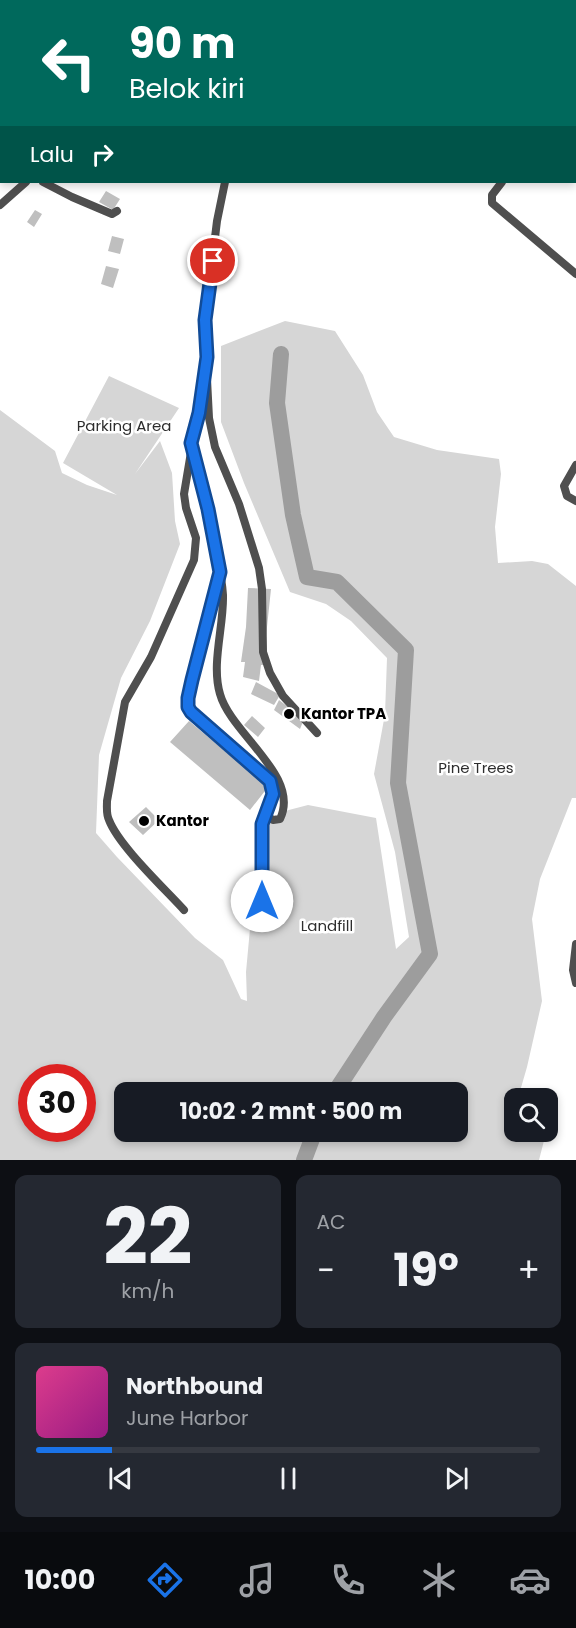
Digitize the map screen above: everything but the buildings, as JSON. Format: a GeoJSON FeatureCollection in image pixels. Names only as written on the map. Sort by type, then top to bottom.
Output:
{"type":"FeatureCollection","features":[{"type":"Feature","properties":{"kind":"street"},"geometry":{"type":"LineString","coordinates":[[0,205],[25,183]]}},
{"type":"Feature","properties":{"kind":"street"},"geometry":{"type":"LineString","coordinates":[[45,183],[112,214],[117,211]]}},
{"type":"Feature","properties":{"kind":"street"},"geometry":{"type":"LineString","coordinates":[[225,183],[205,320],[209,418],[215,447],[239,504],[259,568],[262,589],[263,652],[270,673],[284,696],[317,733]]}},
{"type":"Feature","properties":{"kind":"street"},"geometry":{"type":"LineString","coordinates":[[501,183],[492,195],[492,203],[576,274]]}},
{"type":"Feature","properties":{"kind":"street"},"geometry":{"type":"LineString","coordinates":[[184,910],[113,829],[107,818],[107,801],[125,702],[151,657],[194,560],[196,538],[184,494],[207,357]]}},
{"type":"Feature","properties":{"kind":"street"},"geometry":{"type":"LineString","coordinates":[[191,443],[208,509],[223,596],[218,659],[219,692],[230,715],[279,779],[284,795],[284,811],[280,819],[273,820],[264,814]]}},
{"type":"Feature","properties":{"kind":"street"},"geometry":{"type":"LineString","coordinates":[[576,465],[564,486],[567,496],[576,501]]}},
{"type":"Feature","properties":{"kind":"street"},"geometry":{"type":"LineString","coordinates":[[220,572],[192,680],[188,707],[270,781],[273,794],[262,824],[262,901]]}},
{"type":"Feature","properties":{"kind":"street"},"geometry":{"type":"LineString","coordinates":[[576,944],[573,970],[576,983]]}},
{"type":"Feature","properties":{"kind":"green space","name":"Pine Trees"},"geometry":{"type":"Polygon","coordinates":[[[285,321],[335,331],[363,375],[377,412],[394,437],[437,450],[499,459],[501,474],[495,527],[498,563],[532,561],[548,564],[576,586],[576,798],[572,798],[540,879],[532,919],[542,1001],[527,1067],[521,1088],[504,1088],[504,1142],[544,1142],[539,1160],[0,1160],[0,410],[55,451],[62,473],[87,485],[117,495],[63,463],[109,376],[179,408],[135,474],[160,441],[172,473],[175,521],[180,544],[150,621],[121,678],[99,755],[96,833],[195,938],[223,960],[241,999],[247,1001],[246,972],[252,907],[264,908],[262,824],[265,815],[272,820],[285,811],[308,805],[376,818],[396,949],[409,937],[395,852],[374,774],[385,714],[387,658],[351,621],[326,604],[290,592],[221,422],[221,346],[285,321]]]}},
{"type":"Feature","properties":{"kind":"waterway"},"geometry":{"type":"LineString","coordinates":[[281,354],[277,403],[293,515],[307,577],[337,582],[406,650],[398,783],[430,954],[384,1017],[342,1082]]}},
{"type":"Feature","properties":{"kind":"waterway"},"geometry":{"type":"LineString","coordinates":[[304,1160],[311,1142]]}},
{"type":"Feature","properties":{"kind":"place","name":"Kantor TPA"},"geometry":{"type":"Point","coordinates":[289,714]}},
{"type":"Feature","properties":{"kind":"place","name":"Kantor"},"geometry":{"type":"Point","coordinates":[144,821]}},
{"type":"Feature","properties":{"kind":"route"},"geometry":{"type":"LineString","coordinates":[[213,261],[205,320],[207,357],[199,413],[191,443],[208,509],[220,572],[192,680],[188,707],[270,781],[273,794],[262,824],[262,901]]}},
{"type":"Feature","properties":{"kind":"park label","name":"Parking Area"},"geometry":{"type":"Point","coordinates":[124,426]}},
{"type":"Feature","properties":{"kind":"park label","name":"Landfill"},"geometry":{"type":"Point","coordinates":[327,926]}}]}
